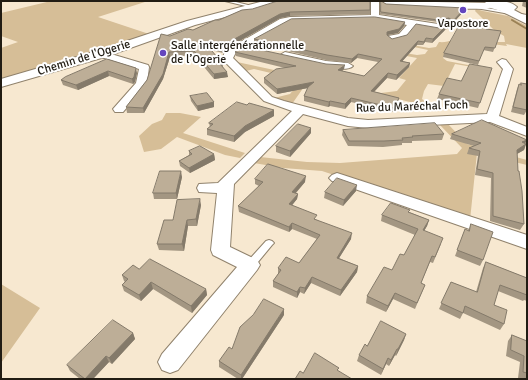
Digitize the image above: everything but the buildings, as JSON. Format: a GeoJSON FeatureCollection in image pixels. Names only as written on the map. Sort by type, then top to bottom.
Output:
{"type":"FeatureCollection","features":[{"type":"Feature","properties":{"kind":"main road"},"geometry":{"type":"LineString","coordinates":[[491,3],[506,4],[524,17]]}},
{"type":"Feature","properties":{"kind":"street","name":"Chemin de l'Ogerie"},"geometry":{"type":"LineString","coordinates":[[1,83],[101,54],[191,23],[275,1]]}},
{"type":"Feature","properties":{"kind":"street"},"geometry":{"type":"LineString","coordinates":[[375,1],[375,17]]}},
{"type":"Feature","properties":{"kind":"street"},"geometry":{"type":"LineString","coordinates":[[386,1],[447,3],[473,6],[491,3]]}},
{"type":"Feature","properties":{"kind":"street","name":"Rue du Maréchal Foch"},"geometry":{"type":"LineString","coordinates":[[449,25],[438,27],[375,17],[290,19],[241,45],[229,54],[228,59],[268,99],[300,110],[348,122],[368,124],[492,118],[527,132]]}},
{"type":"Feature","properties":{"kind":"street"},"geometry":{"type":"LineString","coordinates":[[391,38],[402,36],[412,23]]}},
{"type":"Feature","properties":{"kind":"street"},"geometry":{"type":"LineString","coordinates":[[241,45],[256,49]]}},
{"type":"Feature","properties":{"kind":"street"},"geometry":{"type":"LineString","coordinates":[[272,52],[326,64],[348,66]]}},
{"type":"Feature","properties":{"kind":"street"},"geometry":{"type":"LineString","coordinates":[[101,54],[144,67],[141,84],[119,109]]}},
{"type":"Feature","properties":{"kind":"street"},"geometry":{"type":"LineString","coordinates":[[492,118],[508,68],[502,62]]}},
{"type":"Feature","properties":{"kind":"street"},"geometry":{"type":"LineString","coordinates":[[170,362],[250,265],[220,250],[226,183],[300,110]]}},
{"type":"Feature","properties":{"kind":"street"},"geometry":{"type":"LineString","coordinates":[[337,178],[527,242]]}},
{"type":"Feature","properties":{"kind":"street"},"geometry":{"type":"LineString","coordinates":[[205,188],[226,188]]}},
{"type":"Feature","properties":{"kind":"lane"},"geometry":{"type":"LineString","coordinates":[[227,1],[254,7]]}},
{"type":"Feature","properties":{"kind":"lane"},"geometry":{"type":"LineString","coordinates":[[473,6],[524,17]]}},
{"type":"Feature","properties":{"kind":"lane"},"geometry":{"type":"LineString","coordinates":[[250,265],[269,243]]}},
{"type":"Feature","properties":{"kind":"shaded area"},"geometry":{"type":"Polygon","coordinates":[[[51,1],[148,1],[98,17],[149,34],[1,80],[1,48],[18,42],[1,36],[1,13],[51,1]]]}},
{"type":"Feature","properties":{"kind":"shaded area"},"geometry":{"type":"Polygon","coordinates":[[[476,9],[508,16],[527,26],[527,48],[506,44],[507,46],[492,44],[451,44],[443,58],[447,61],[484,69],[455,64],[444,86],[428,84],[422,99],[428,104],[410,109],[414,103],[390,97],[306,84],[292,104],[274,98],[290,94],[300,82],[296,79],[254,69],[246,71],[237,62],[381,93],[397,91],[406,80],[399,78],[417,58],[375,50],[380,49],[417,55],[425,54],[428,50],[400,44],[429,48],[436,47],[439,42],[446,42],[464,37],[495,42],[505,42],[504,36],[494,30],[475,11],[476,9]]]}},
{"type":"Feature","properties":{"kind":"shaded area"},"geometry":{"type":"Polygon","coordinates":[[[166,113],[180,113],[201,117],[183,133],[245,153],[240,158],[225,155],[177,137],[161,149],[144,152],[139,136],[152,124],[162,120],[166,113]]]}},
{"type":"Feature","properties":{"kind":"shaded area"},"geometry":{"type":"Polygon","coordinates":[[[448,124],[467,144],[527,160],[527,165],[477,153],[470,220],[322,171],[283,168],[254,163],[260,157],[307,162],[340,163],[457,154],[462,148],[440,125],[448,124]]]}},
{"type":"Feature","properties":{"kind":"shaded area"},"geometry":{"type":"Polygon","coordinates":[[[1,284],[40,308],[1,363],[1,284]]]}},
{"type":"Feature","properties":{"kind":"waterway"},"geometry":{"type":"LineString","coordinates":[[512,20],[527,29]]}},
{"type":"Feature","properties":{"kind":"place","name":"Vapostore"},"geometry":{"type":"Point","coordinates":[463,10]}},
{"type":"Feature","properties":{"kind":"place","name":"Salle intergénérationnelle de l’Ogerie"},"geometry":{"type":"Point","coordinates":[163,53]}}]}
